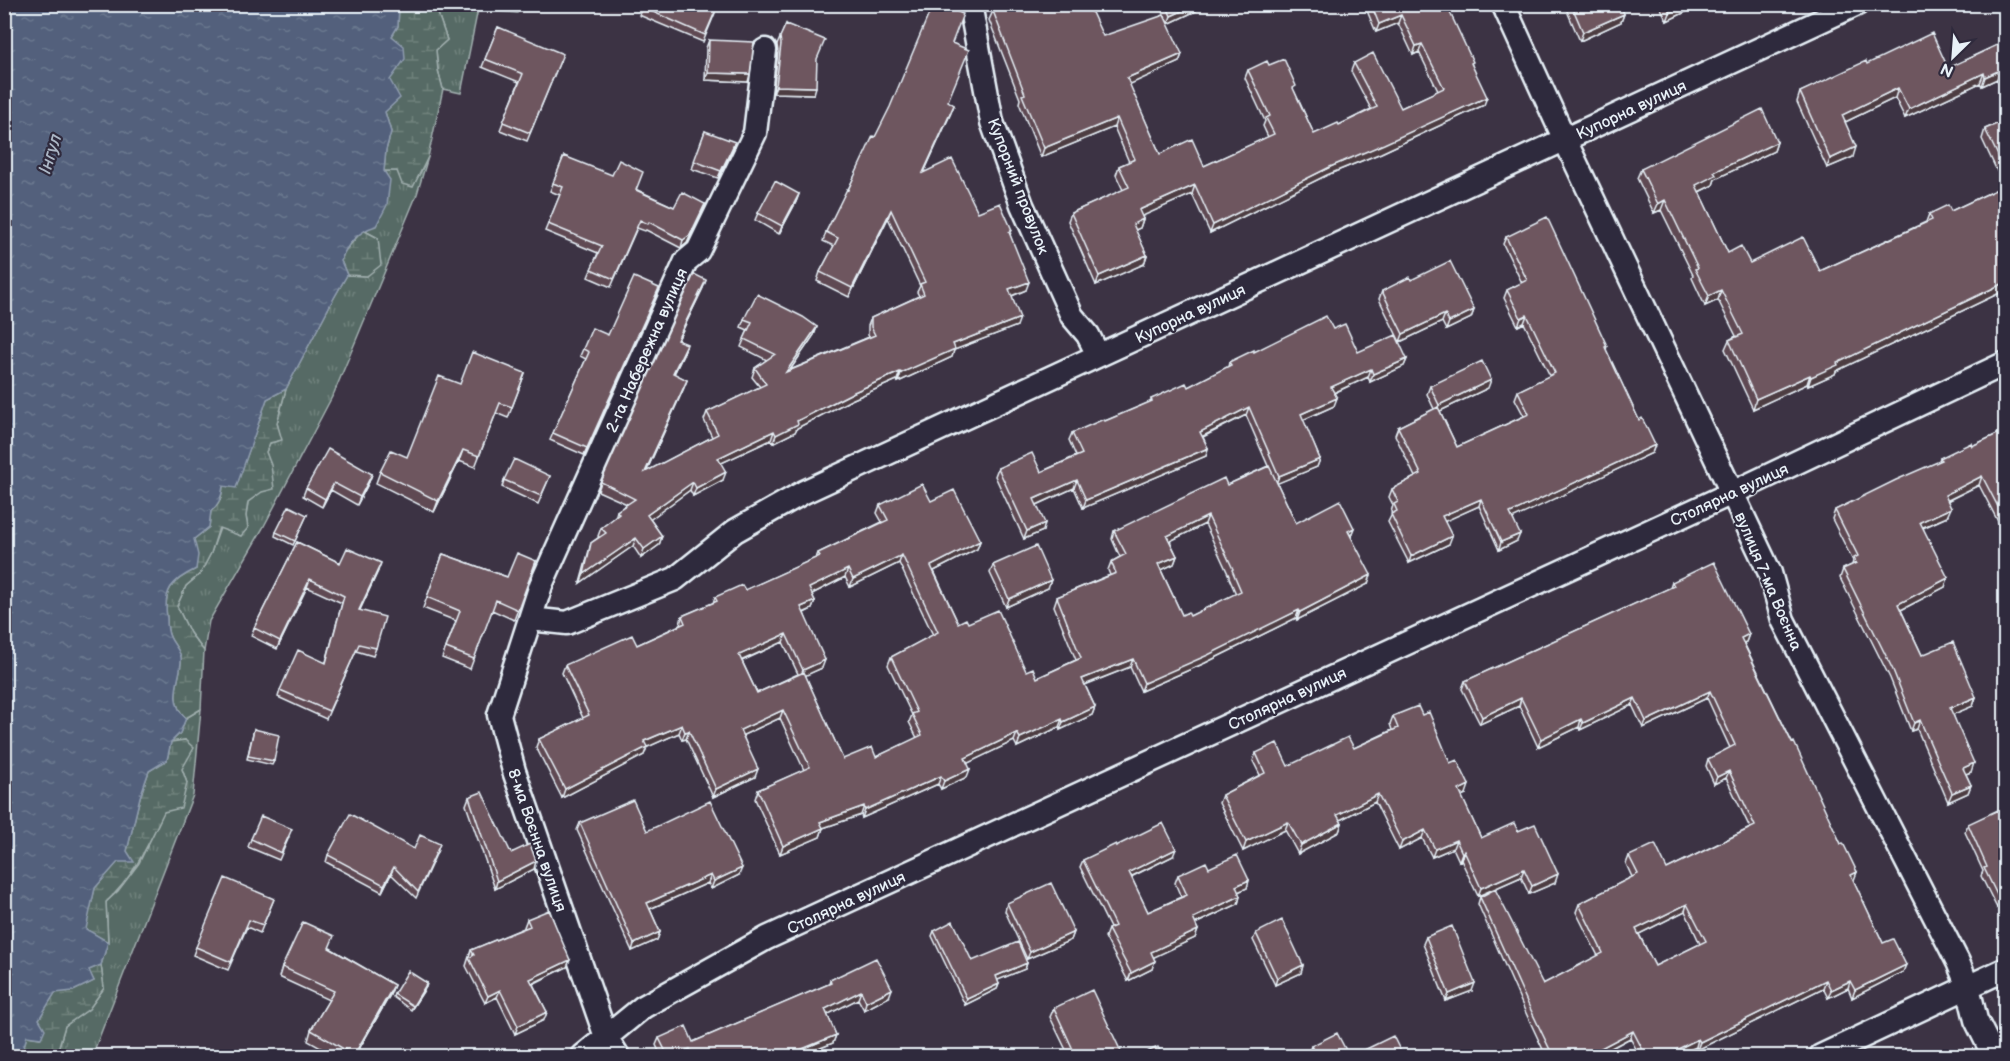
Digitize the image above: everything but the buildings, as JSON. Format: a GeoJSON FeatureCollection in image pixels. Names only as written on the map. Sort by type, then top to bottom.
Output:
{"type":"FeatureCollection","features":[{"type":"Feature","properties":{"kind":"street","name":"Купорний провулок"},"geometry":{"type":"LineString","coordinates":[[970,4],[992,122],[1022,205],[1072,316],[1088,335],[1098,355]]}},
{"type":"Feature","properties":{"kind":"street","name":"вулиця 7-ма Воєнна"},"geometry":{"type":"LineString","coordinates":[[1503,4],[1770,573],[1783,620],[1958,962],[1968,987],[1976,1020],[1994,1056]]}},
{"type":"Feature","properties":{"kind":"street","name":"Купорна вулиця"},"geometry":{"type":"LineString","coordinates":[[530,619],[567,623],[675,579],[735,531],[804,492],[1857,4]]}},
{"type":"Feature","properties":{"kind":"street","name":"2-га Набережна вулиця"},"geometry":{"type":"LineString","coordinates":[[530,619],[541,585],[686,261],[698,251],[755,133],[765,50]]}},
{"type":"Feature","properties":{"kind":"street","name":"Столярна вулиця"},"geometry":{"type":"LineString","coordinates":[[584,1056],[643,1007],[767,939],[1732,493],[2006,363]]}},
{"type":"Feature","properties":{"kind":"street","name":"8-ма Воєнна вулиця"},"geometry":{"type":"LineString","coordinates":[[530,619],[499,715],[514,771],[606,1037],[618,1056]]}},
{"type":"Feature","properties":{"kind":"street"},"geometry":{"type":"LineString","coordinates":[[1821,1056],[2006,969]]}},
{"type":"Feature","properties":{"kind":"green space"},"geometry":{"type":"Polygon","coordinates":[[[399,5],[435,5],[447,40],[436,50],[443,89],[428,157],[413,187],[402,184],[397,171],[384,171],[391,132],[385,112],[390,80],[392,36],[398,26],[399,5]]]}},
{"type":"Feature","properties":{"kind":"green space"},"geometry":{"type":"Polygon","coordinates":[[[435,5],[519,5],[517,13],[478,9],[461,93],[443,89],[436,50],[447,40],[435,5]]]}},
{"type":"Feature","properties":{"kind":"green space"},"geometry":{"type":"Polygon","coordinates":[[[428,157],[417,194],[334,393],[263,528],[209,621],[204,651],[190,633],[177,606],[186,586],[200,574],[220,528],[248,528],[246,516],[248,502],[260,492],[269,474],[266,452],[270,443],[281,440],[277,423],[286,389],[347,275],[367,276],[378,238],[363,230],[384,171],[397,171],[413,186],[428,157]]]}},
{"type":"Feature","properties":{"kind":"green space"},"geometry":{"type":"Polygon","coordinates":[[[363,230],[378,238],[381,265],[367,276],[347,275],[341,261],[344,252],[363,230]]]}},
{"type":"Feature","properties":{"kind":"green space"},"geometry":{"type":"Polygon","coordinates":[[[286,389],[277,423],[282,440],[270,443],[266,452],[271,465],[274,489],[262,492],[248,502],[246,516],[248,528],[241,536],[219,528],[211,553],[200,574],[186,586],[177,606],[190,633],[204,651],[201,709],[186,718],[177,703],[176,688],[181,657],[168,630],[166,600],[168,593],[175,582],[196,569],[197,555],[194,539],[209,527],[211,511],[220,500],[223,486],[236,487],[267,399],[286,389]]]}},
{"type":"Feature","properties":{"kind":"green space"},"geometry":{"type":"Polygon","coordinates":[[[201,709],[193,795],[92,1056],[56,1056],[65,1026],[89,1009],[104,988],[101,965],[108,942],[106,902],[118,891],[139,863],[164,811],[187,783],[182,769],[185,740],[171,742],[180,733],[186,718],[201,709]]]}},
{"type":"Feature","properties":{"kind":"green space"},"geometry":{"type":"Polygon","coordinates":[[[185,740],[194,748],[182,769],[187,783],[181,808],[164,812],[125,882],[106,902],[108,942],[85,929],[95,888],[127,851],[149,771],[167,760],[171,742],[185,740]]]}},
{"type":"Feature","properties":{"kind":"green space"},"geometry":{"type":"Polygon","coordinates":[[[101,965],[104,988],[89,1009],[65,1026],[56,1056],[21,1056],[27,1036],[40,1038],[39,1019],[55,992],[73,991],[94,981],[88,970],[101,965]]]}},
{"type":"Feature","properties":{"kind":"water","name":"Інгул"},"geometry":{"type":"Polygon","coordinates":[[[5,4],[399,5],[398,26],[392,36],[404,46],[405,59],[390,80],[400,98],[385,112],[391,132],[384,171],[390,180],[387,205],[376,226],[359,235],[346,249],[341,261],[347,275],[286,389],[267,399],[236,488],[223,486],[220,500],[211,511],[209,527],[194,539],[198,555],[196,569],[175,582],[168,593],[166,608],[168,630],[181,657],[176,688],[177,703],[186,718],[180,733],[171,742],[167,760],[149,771],[127,851],[134,862],[118,862],[95,888],[86,929],[108,942],[101,965],[89,970],[94,981],[73,991],[55,993],[39,1019],[45,1029],[41,1038],[27,1036],[21,1056],[4,1056],[5,4]]]}}]}
